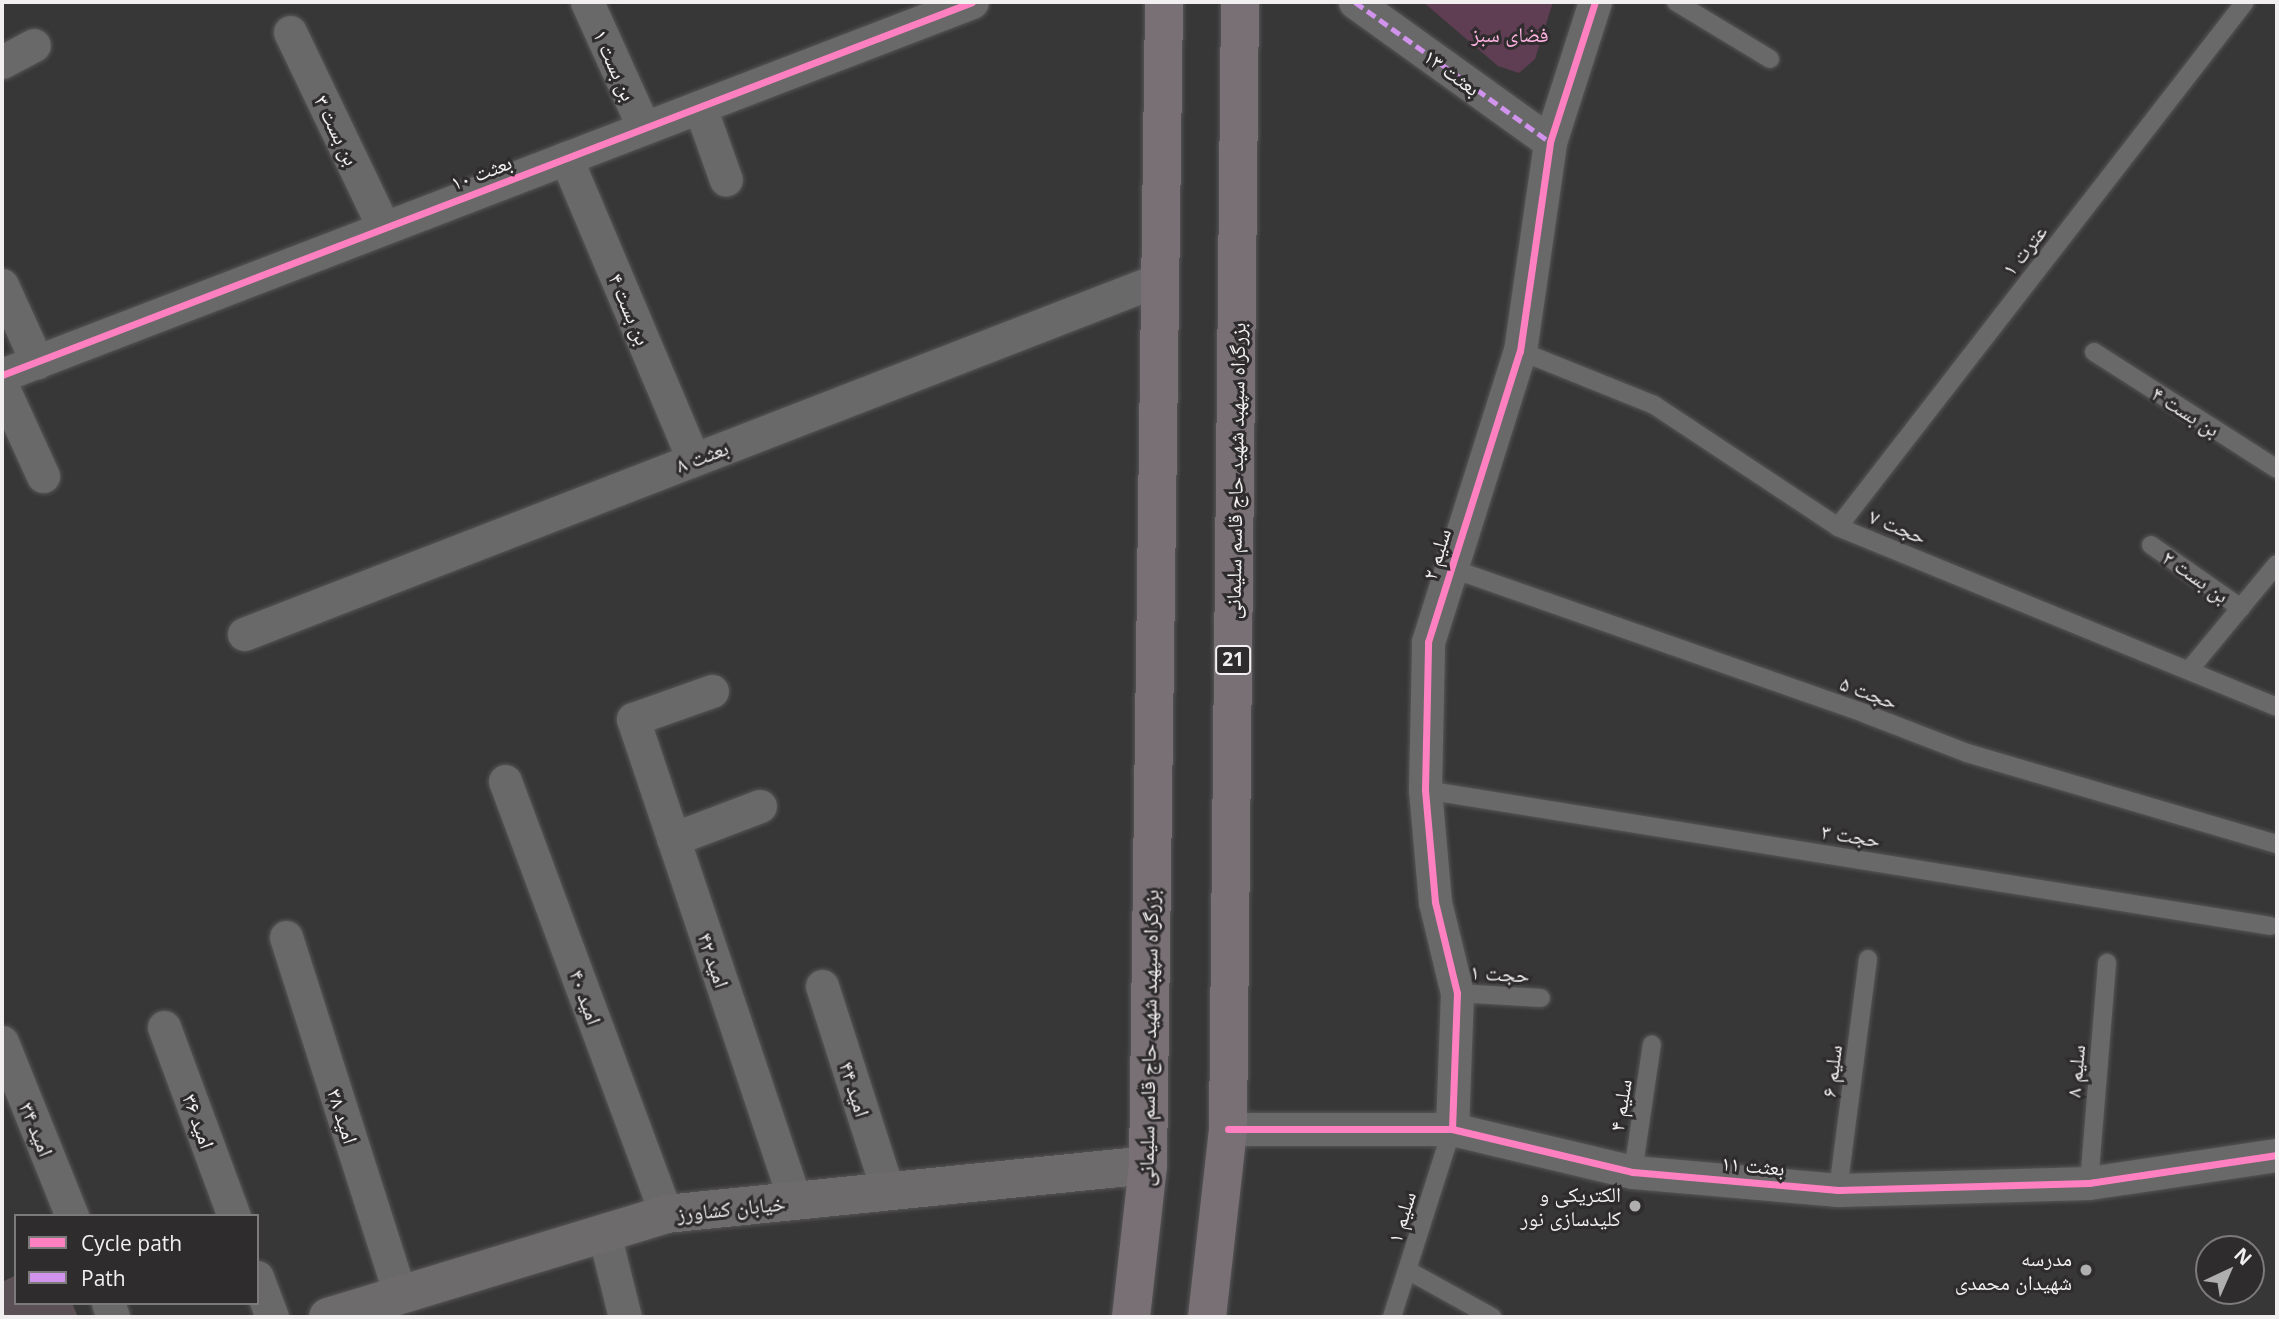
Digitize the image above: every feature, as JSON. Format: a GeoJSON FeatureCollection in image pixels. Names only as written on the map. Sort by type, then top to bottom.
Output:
{"type":"FeatureCollection","features":[{"type":"Feature","properties":{"kind":"highway","name":"بزرگراه سپهبد شهید حاج قاسم سلیمانی"},"geometry":{"type":"LineString","coordinates":[[1131,1317],[1148,1165],[1164,2]]}},
{"type":"Feature","properties":{"kind":"highway","name":"بزرگراه سپهبد شهید حاج قاسم سلیمانی"},"geometry":{"type":"LineString","coordinates":[[1207,1317],[1228,1129],[1240,2]]}},
{"type":"Feature","properties":{"kind":"main road","name":"خیابان کشاورز"},"geometry":{"type":"LineString","coordinates":[[328,1317],[666,1214],[1148,1165]]}},
{"type":"Feature","properties":{"kind":"street","name":"بن بست ۱"},"geometry":{"type":"LineString","coordinates":[[587,2],[644,128]]}},
{"type":"Feature","properties":{"kind":"street","name":"بعثت ۱۰"},"geometry":{"type":"LineString","coordinates":[[2,375],[972,2]]}},
{"type":"Feature","properties":{"kind":"street","name":"بعثت ۱۳"},"geometry":{"type":"LineString","coordinates":[[1355,2],[1550,142]]}},
{"type":"Feature","properties":{"kind":"street","name":"سلیم ۲"},"geometry":{"type":"LineString","coordinates":[[1452,1129],[1457,993],[1435,902],[1425,790],[1428,642],[1520,351],[1550,142],[1595,2]]}},
{"type":"Feature","properties":{"kind":"street","name":"بن بست ۳"},"geometry":{"type":"LineString","coordinates":[[290,32],[384,228]]}},
{"type":"Feature","properties":{"kind":"street"},"geometry":{"type":"LineString","coordinates":[[2,62],[34,46]]}},
{"type":"Feature","properties":{"kind":"street"},"geometry":{"type":"LineString","coordinates":[[700,107],[726,180]]}},
{"type":"Feature","properties":{"kind":"street","name":"بن بست ۴"},"geometry":{"type":"LineString","coordinates":[[566,158],[693,459]]}},
{"type":"Feature","properties":{"kind":"street","name":"بعثت ۸"},"geometry":{"type":"LineString","coordinates":[[244,634],[1160,279]]}},
{"type":"Feature","properties":{"kind":"street"},"geometry":{"type":"LineString","coordinates":[[2,285],[37,362]]}},
{"type":"Feature","properties":{"kind":"street"},"geometry":{"type":"LineString","coordinates":[[2,386],[43,476]]}},
{"type":"Feature","properties":{"kind":"street","name":"امید ۴۲"},"geometry":{"type":"LineString","coordinates":[[712,691],[633,719],[795,1201]]}},
{"type":"Feature","properties":{"kind":"street","name":"امید ۴۰"},"geometry":{"type":"LineString","coordinates":[[505,780],[666,1214]]}},
{"type":"Feature","properties":{"kind":"street"},"geometry":{"type":"LineString","coordinates":[[673,839],[760,806]]}},
{"type":"Feature","properties":{"kind":"street","name":"امید ۳۸"},"geometry":{"type":"LineString","coordinates":[[286,937],[400,1295]]}},
{"type":"Feature","properties":{"kind":"street","name":"امید ۴۴"},"geometry":{"type":"LineString","coordinates":[[822,986],[888,1192]]}},
{"type":"Feature","properties":{"kind":"street","name":"امید ۳۶"},"geometry":{"type":"LineString","coordinates":[[164,1027],[233,1214]]}},
{"type":"Feature","properties":{"kind":"street","name":"امید ۳۴"},"geometry":{"type":"LineString","coordinates":[[2,1042],[71,1214]]}},
{"type":"Feature","properties":{"kind":"street","name":"بعثت ۱۱"},"geometry":{"type":"LineString","coordinates":[[1228,1129],[1452,1129],[1633,1172],[1838,1190],[2089,1183],[2277,1155]]}},
{"type":"Feature","properties":{"kind":"street"},"geometry":{"type":"LineString","coordinates":[[604,1233],[625,1317]]}},
{"type":"Feature","properties":{"kind":"street"},"geometry":{"type":"LineString","coordinates":[[259,1282],[272,1317]]}},
{"type":"Feature","properties":{"kind":"lane"},"geometry":{"type":"LineString","coordinates":[[1676,2],[1770,59]]}},
{"type":"Feature","properties":{"kind":"lane","name":"عترت ۱"},"geometry":{"type":"LineString","coordinates":[[1838,527],[2245,2]]}},
{"type":"Feature","properties":{"kind":"lane","name":"حجت ۷"},"geometry":{"type":"LineString","coordinates":[[1520,351],[1654,405],[1838,527],[2190,669],[2277,707]]}},
{"type":"Feature","properties":{"kind":"lane","name":"بن بست ۴"},"geometry":{"type":"LineString","coordinates":[[2094,352],[2277,469]]}},
{"type":"Feature","properties":{"kind":"lane","name":"بن بست ۲"},"geometry":{"type":"LineString","coordinates":[[2151,545],[2241,608]]}},
{"type":"Feature","properties":{"kind":"lane"},"geometry":{"type":"LineString","coordinates":[[2190,669],[2277,564]]}},
{"type":"Feature","properties":{"kind":"lane","name":"حجت ۵"},"geometry":{"type":"LineString","coordinates":[[1450,568],[1866,714],[1967,753],[2277,844]]}},
{"type":"Feature","properties":{"kind":"lane","name":"حجت ۳"},"geometry":{"type":"LineString","coordinates":[[1425,790],[2270,926]]}},
{"type":"Feature","properties":{"kind":"lane","name":"سلیم ۶"},"geometry":{"type":"LineString","coordinates":[[1838,1190],[1868,959]]}},
{"type":"Feature","properties":{"kind":"lane","name":"سلیم ۸"},"geometry":{"type":"LineString","coordinates":[[2089,1183],[2107,963]]}},
{"type":"Feature","properties":{"kind":"lane","name":"حجت ۱"},"geometry":{"type":"LineString","coordinates":[[1457,993],[1541,998]]}},
{"type":"Feature","properties":{"kind":"lane","name":"سلیم ۴"},"geometry":{"type":"LineString","coordinates":[[1633,1172],[1653,1044]]}},
{"type":"Feature","properties":{"kind":"lane","name":"سلیم ۱"},"geometry":{"type":"LineString","coordinates":[[1392,1317],[1409,1271],[1452,1129]]}},
{"type":"Feature","properties":{"kind":"lane"},"geometry":{"type":"LineString","coordinates":[[1409,1271],[1492,1317]]}},
{"type":"Feature","properties":{"kind":"green space","name":"فضای سبز"},"geometry":{"type":"Polygon","coordinates":[[[1423,2],[1553,2],[1535,59],[1519,73],[1498,66],[1423,2]]]}},
{"type":"Feature","properties":{"kind":"building"},"geometry":{"type":"Polygon","coordinates":[[[14,1276],[14,1305],[73,1305],[78,1317],[2,1317],[2,1282],[14,1276]]]}},
{"type":"Feature","properties":{"kind":"marked path"},"geometry":{"type":"LineString","coordinates":[[1355,2],[1550,142]]}},
{"type":"Feature","properties":{"kind":"cycle path"},"geometry":{"type":"LineString","coordinates":[[2,375],[972,2]]}},
{"type":"Feature","properties":{"kind":"cycle path"},"geometry":{"type":"LineString","coordinates":[[1452,1129],[1457,993],[1435,902],[1425,790],[1428,642],[1520,351],[1550,142],[1595,2]]}},
{"type":"Feature","properties":{"kind":"cycle path"},"geometry":{"type":"LineString","coordinates":[[1228,1129],[1452,1129],[1633,1172],[1838,1190],[2089,1183],[2277,1155]]}},
{"type":"Feature","properties":{"kind":"place","name":"الکتریکی و کلیدسازی نور"},"geometry":{"type":"Point","coordinates":[1635,1206]}},
{"type":"Feature","properties":{"kind":"place","name":"مدرسه شهیدان محمدی"},"geometry":{"type":"Point","coordinates":[2086,1270]}}]}
